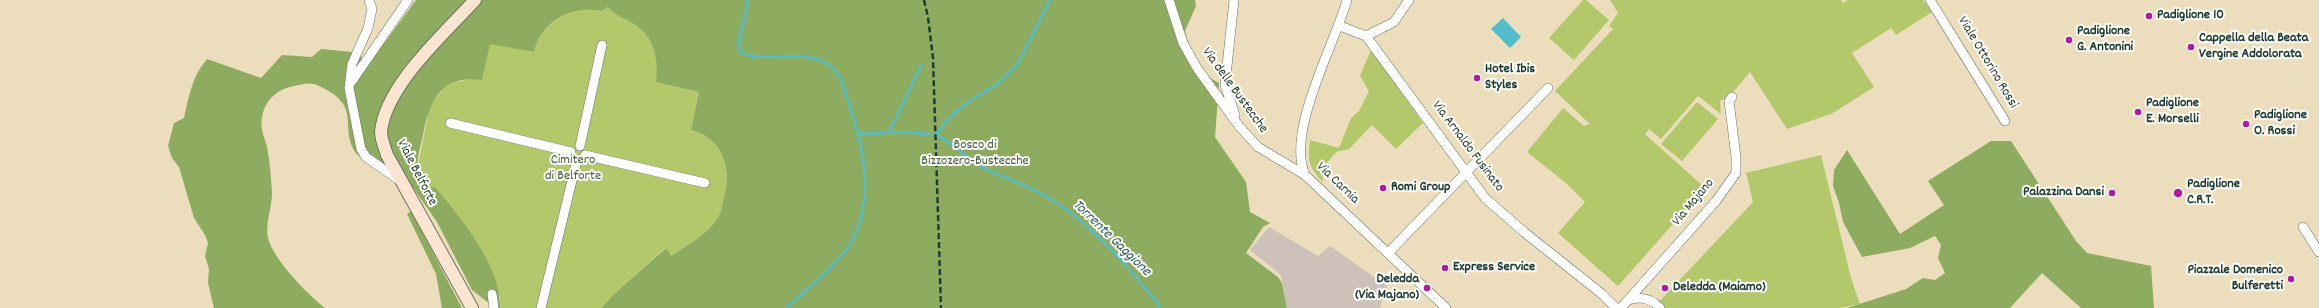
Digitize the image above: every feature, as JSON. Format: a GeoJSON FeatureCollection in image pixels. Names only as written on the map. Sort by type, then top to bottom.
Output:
{"type":"FeatureCollection","features":[{"type":"Feature","properties":{"kind":"main road","name":"Viale Belforte"},"geometry":{"type":"LineString","coordinates":[[472,308],[387,156],[381,134],[388,103],[408,73],[475,0]]}},
{"type":"Feature","properties":{"kind":"street"},"geometry":{"type":"LineString","coordinates":[[369,0],[372,10],[368,28],[352,64],[349,88],[361,149],[366,157],[380,168],[394,175],[405,187]]}},
{"type":"Feature","properties":{"kind":"street"},"geometry":{"type":"LineString","coordinates":[[349,88],[359,69],[408,0]]}},
{"type":"Feature","properties":{"kind":"street","name":"Via delle Bustecche"},"geometry":{"type":"LineString","coordinates":[[1169,0],[1183,43],[1197,68],[1239,126],[1258,147],[1305,175]]}},
{"type":"Feature","properties":{"kind":"street"},"geometry":{"type":"LineString","coordinates":[[1234,0],[1225,85],[1239,126]]}},
{"type":"Feature","properties":{"kind":"street","name":"Via Carnia"},"geometry":{"type":"LineString","coordinates":[[1347,0],[1340,26],[1309,103],[1299,150],[1300,163],[1305,175],[1446,308]]}},
{"type":"Feature","properties":{"kind":"street"},"geometry":{"type":"LineString","coordinates":[[1340,26],[1366,36],[1394,22],[1409,0]]}},
{"type":"Feature","properties":{"kind":"street","name":"Viale Ottorino Rossi"},"geometry":{"type":"LineString","coordinates":[[1930,0],[2005,121]]}},
{"type":"Feature","properties":{"kind":"street","name":"Via Arnaldo Fusinato"},"geometry":{"type":"LineString","coordinates":[[1366,36],[1485,198],[1524,232],[1602,294],[1616,308]]}},
{"type":"Feature","properties":{"kind":"street"},"geometry":{"type":"LineString","coordinates":[[580,146],[602,45]]}},
{"type":"Feature","properties":{"kind":"street"},"geometry":{"type":"LineString","coordinates":[[1388,252],[1548,88]]}},
{"type":"Feature","properties":{"kind":"street","name":"Via Majano"},"geometry":{"type":"LineString","coordinates":[[1621,308],[1716,201],[1736,173],[1736,157],[1729,101],[1732,97]]}},
{"type":"Feature","properties":{"kind":"street"},"geometry":{"type":"LineString","coordinates":[[450,123],[571,152],[572,156],[705,183]]}},
{"type":"Feature","properties":{"kind":"street"},"geometry":{"type":"LineString","coordinates":[[541,308],[584,149],[580,146],[574,146],[571,152]]}},
{"type":"Feature","properties":{"kind":"street"},"geometry":{"type":"LineString","coordinates":[[2303,227],[2319,252]]}},
{"type":"Feature","properties":{"kind":"street"},"geometry":{"type":"LineString","coordinates":[[492,294],[494,308]]}},
{"type":"Feature","properties":{"kind":"street"},"geometry":{"type":"LineString","coordinates":[[1628,300],[1638,297],[1647,299],[1660,308]]}},
{"type":"Feature","properties":{"kind":"shaded area"},"geometry":{"type":"Polygon","coordinates":[[[1269,227],[1318,256],[1330,246],[1387,286],[1380,308],[1287,308],[1281,275],[1250,250],[1269,227]]]}},
{"type":"Feature","properties":{"kind":"green space","name":"Bosco di Bizzozero-Bustecche"},"geometry":{"type":"Polygon","coordinates":[[[416,0],[1195,0],[1196,6],[1185,31],[1190,50],[1208,77],[1219,83],[1215,137],[1246,182],[1250,212],[1270,223],[1263,227],[1246,253],[1278,277],[1282,283],[1287,308],[601,308],[615,293],[666,248],[671,256],[713,225],[721,209],[727,176],[726,166],[718,147],[702,134],[691,130],[699,92],[656,82],[656,57],[651,42],[641,29],[617,15],[608,7],[601,11],[590,10],[568,13],[559,18],[550,24],[543,32],[534,52],[490,44],[482,80],[468,79],[447,86],[440,92],[429,111],[418,158],[418,169],[425,190],[435,187],[478,243],[494,275],[499,292],[500,308],[495,308],[472,290],[437,222],[407,179],[395,172],[361,158],[356,153],[351,144],[346,109],[341,101],[333,94],[319,86],[301,84],[283,89],[277,93],[267,103],[262,116],[262,130],[267,145],[272,193],[267,233],[271,247],[284,266],[301,286],[325,308],[214,308],[208,283],[209,269],[205,256],[208,243],[205,235],[194,218],[179,167],[172,158],[168,146],[174,123],[184,118],[194,80],[202,66],[207,59],[261,78],[282,55],[312,57],[321,49],[352,52],[368,61],[385,42],[416,0]]]}},
{"type":"Feature","properties":{"kind":"green space"},"geometry":{"type":"Polygon","coordinates":[[[1583,0],[1586,0],[1609,20],[1574,60],[1549,38],[1583,0]]]}},
{"type":"Feature","properties":{"kind":"green space"},"geometry":{"type":"Polygon","coordinates":[[[1610,0],[1841,0],[1843,3],[1848,0],[1923,0],[1932,12],[1896,35],[1891,28],[1852,53],[1874,87],[1833,113],[1787,129],[1750,72],[1730,96],[1720,101],[1721,114],[1698,96],[1661,139],[1649,129],[1645,134],[1705,188],[1618,286],[1558,233],[1585,202],[1567,184],[1527,152],[1563,108],[1584,126],[1590,124],[1555,91],[1613,29],[1609,26],[1618,13],[1610,0]]]}},
{"type":"Feature","properties":{"kind":"green space","name":"Cimitero di Belforte"},"geometry":{"type":"Polygon","coordinates":[[[608,7],[617,15],[641,29],[651,42],[656,57],[657,82],[699,92],[691,130],[702,134],[718,147],[726,166],[726,188],[720,212],[717,219],[707,230],[671,256],[665,248],[615,293],[601,308],[500,308],[500,296],[425,190],[418,165],[430,105],[444,88],[453,83],[470,79],[490,43],[534,52],[543,33],[559,18],[579,11],[601,11],[608,7]]]}},
{"type":"Feature","properties":{"kind":"green space"},"geometry":{"type":"Polygon","coordinates":[[[1371,50],[1423,123],[1396,149],[1372,125],[1349,149],[1336,152],[1322,169],[1323,182],[1311,167],[1309,158],[1310,140],[1339,148],[1351,118],[1359,111],[1369,91],[1360,76],[1371,50]]]}},
{"type":"Feature","properties":{"kind":"green space"},"geometry":{"type":"Polygon","coordinates":[[[1697,102],[1718,119],[1682,161],[1661,144],[1697,102]]]}},
{"type":"Feature","properties":{"kind":"green space"},"geometry":{"type":"Polygon","coordinates":[[[1991,141],[2011,141],[2076,241],[2087,253],[2151,266],[2154,308],[2081,308],[2042,273],[2010,308],[1847,308],[1906,289],[1923,278],[1935,280],[1945,273],[1938,258],[1941,245],[1935,236],[1910,248],[1862,257],[1843,222],[1839,203],[1833,186],[1834,170],[1847,150],[1900,234],[1944,205],[1928,181],[1991,141]]]}},
{"type":"Feature","properties":{"kind":"green space"},"geometry":{"type":"Polygon","coordinates":[[[1821,155],[1851,278],[1860,304],[1840,308],[1660,308],[1657,304],[1753,202],[1746,173],[1821,155]]]}},
{"type":"Feature","properties":{"kind":"green space"},"geometry":{"type":"Polygon","coordinates":[[[411,211],[462,308],[442,308],[436,274],[407,214],[411,211]]]}},
{"type":"Feature","properties":{"kind":"water"},"geometry":{"type":"Polygon","coordinates":[[[1503,18],[1521,37],[1510,48],[1491,29],[1503,18]]]}},
{"type":"Feature","properties":{"kind":"waterway"},"geometry":{"type":"LineString","coordinates":[[747,0],[746,13],[739,39],[740,52],[760,57],[804,57],[826,63],[831,67],[839,77],[845,91],[856,126],[863,159],[865,176],[863,209],[859,226],[852,241],[831,267],[786,308]]}},
{"type":"Feature","properties":{"kind":"waterway"},"geometry":{"type":"LineString","coordinates":[[859,134],[909,132],[936,135],[949,118],[965,104],[997,84],[1017,65],[1050,0]]}},
{"type":"Feature","properties":{"kind":"waterway"},"geometry":{"type":"LineString","coordinates":[[889,132],[922,64]]}},
{"type":"Feature","properties":{"kind":"waterway","name":"Torrente Gaggione"},"geometry":{"type":"LineString","coordinates":[[936,135],[975,163],[1038,192],[1072,214],[1089,228],[1121,260],[1161,308]]}},
{"type":"Feature","properties":{"kind":"railway"},"geometry":{"type":"LineString","coordinates":[[924,0],[928,17],[933,58],[941,308]]}},
{"type":"Feature","properties":{"kind":"place","name":"Padiglione 10"},"geometry":{"type":"Point","coordinates":[2149,16]}},
{"type":"Feature","properties":{"kind":"place","name":"Padiglione G. Antonini"},"geometry":{"type":"Point","coordinates":[2069,40]}},
{"type":"Feature","properties":{"kind":"place","name":"Cappella della Beata Vergine Addolorata"},"geometry":{"type":"Point","coordinates":[2191,47]}},
{"type":"Feature","properties":{"kind":"place","name":"Hotel Ibis Styles"},"geometry":{"type":"Point","coordinates":[1477,78]}},
{"type":"Feature","properties":{"kind":"place","name":"Padiglione E. Morselli"},"geometry":{"type":"Point","coordinates":[2138,112]}},
{"type":"Feature","properties":{"kind":"place","name":"Padiglione O. Rossi"},"geometry":{"type":"Point","coordinates":[2246,124]}},
{"type":"Feature","properties":{"kind":"place","name":"Romi Group"},"geometry":{"type":"Point","coordinates":[1383,188]}},
{"type":"Feature","properties":{"kind":"place","name":"Palazzina Dansi"},"geometry":{"type":"Point","coordinates":[2112,193]}},
{"type":"Feature","properties":{"kind":"place","name":"Padiglione C.R.T."},"geometry":{"type":"Point","coordinates":[2178,193]}},
{"type":"Feature","properties":{"kind":"place","name":"Express Service"},"geometry":{"type":"Point","coordinates":[1445,268]}},
{"type":"Feature","properties":{"kind":"place","name":"Piazzale Domenico Bulferetti"},"geometry":{"type":"Point","coordinates":[2291,279]}},
{"type":"Feature","properties":{"kind":"place","name":"Deledda (Via Majano)"},"geometry":{"type":"Point","coordinates":[1427,288]}},
{"type":"Feature","properties":{"kind":"place","name":"Deledda (Maiamo)"},"geometry":{"type":"Point","coordinates":[1665,288]}}]}
